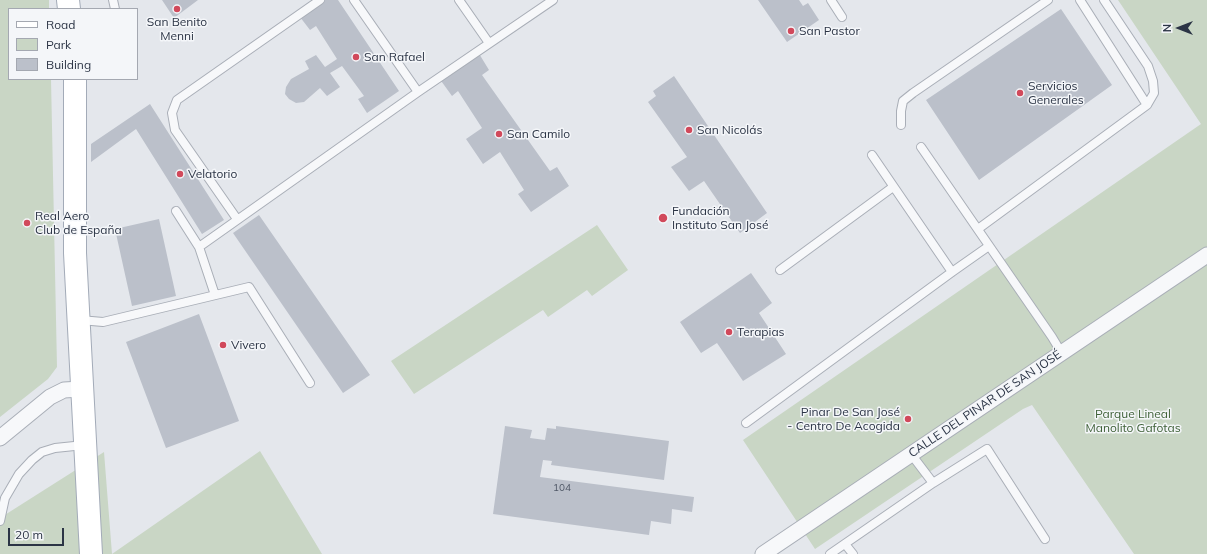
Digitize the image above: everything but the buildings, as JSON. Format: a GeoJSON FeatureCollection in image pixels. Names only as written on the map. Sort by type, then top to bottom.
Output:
{"type":"FeatureCollection","features":[{"type":"Feature","properties":{"kind":"main road"},"geometry":{"type":"LineString","coordinates":[[75,80],[75,252],[77,320],[91,554]]}},
{"type":"Feature","properties":{"kind":"street","name":"CALLE DEL PINAR DE SAN JOSÉ"},"geometry":{"type":"LineString","coordinates":[[763,554],[1207,255]]}},
{"type":"Feature","properties":{"kind":"street"},"geometry":{"type":"LineString","coordinates":[[0,438],[50,397],[64,390],[81,389]]}},
{"type":"Feature","properties":{"kind":"lane"},"geometry":{"type":"LineString","coordinates":[[237,219],[175,130],[172,113],[177,100],[320,0]]}},
{"type":"Feature","properties":{"kind":"lane"},"geometry":{"type":"LineString","coordinates":[[354,0],[418,92]]}},
{"type":"Feature","properties":{"kind":"lane"},"geometry":{"type":"LineString","coordinates":[[459,0],[489,43]]}},
{"type":"Feature","properties":{"kind":"lane"},"geometry":{"type":"LineString","coordinates":[[199,247],[418,92],[553,0]]}},
{"type":"Feature","properties":{"kind":"lane"},"geometry":{"type":"LineString","coordinates":[[831,0],[842,17]]}},
{"type":"Feature","properties":{"kind":"lane"},"geometry":{"type":"LineString","coordinates":[[901,125],[900,112],[903,101],[1048,0]]}},
{"type":"Feature","properties":{"kind":"lane"},"geometry":{"type":"LineString","coordinates":[[1080,0],[1147,105]]}},
{"type":"Feature","properties":{"kind":"lane"},"geometry":{"type":"LineString","coordinates":[[978,229],[1147,105],[1154,93],[1153,81],[1148,66],[1104,0]]}},
{"type":"Feature","properties":{"kind":"lane"},"geometry":{"type":"LineString","coordinates":[[921,147],[1061,352]]}},
{"type":"Feature","properties":{"kind":"lane"},"geometry":{"type":"LineString","coordinates":[[872,155],[952,272]]}},
{"type":"Feature","properties":{"kind":"lane"},"geometry":{"type":"LineString","coordinates":[[780,270],[893,187]]}},
{"type":"Feature","properties":{"kind":"lane"},"geometry":{"type":"LineString","coordinates":[[176,211],[199,247],[215,295]]}},
{"type":"Feature","properties":{"kind":"lane"},"geometry":{"type":"LineString","coordinates":[[746,423],[989,246]]}},
{"type":"Feature","properties":{"kind":"lane"},"geometry":{"type":"LineString","coordinates":[[77,320],[103,322],[249,287],[310,383]]}},
{"type":"Feature","properties":{"kind":"lane"},"geometry":{"type":"LineString","coordinates":[[0,521],[5,498],[18,474],[32,460],[42,452],[55,448],[84,445]]}},
{"type":"Feature","properties":{"kind":"lane"},"geometry":{"type":"LineString","coordinates":[[830,554],[987,449],[1045,539]]}},
{"type":"Feature","properties":{"kind":"lane"},"geometry":{"type":"LineString","coordinates":[[911,454],[933,484]]}},
{"type":"Feature","properties":{"kind":"lane"},"geometry":{"type":"LineString","coordinates":[[845,544],[853,554]]}},
{"type":"Feature","properties":{"kind":"green space","name":"Real Aero Club de España"},"geometry":{"type":"Polygon","coordinates":[[[0,0],[49,0],[49,8],[8,8],[8,80],[51,80],[57,367],[48,379],[0,417],[0,0]]]}},
{"type":"Feature","properties":{"kind":"green space","name":"Parque Lineal Manolito Gafotas"},"geometry":{"type":"Polygon","coordinates":[[[1118,0],[1207,0],[1207,554],[1134,554],[1032,405],[1023,409],[815,549],[743,440],[1201,124],[1118,0]]]}},
{"type":"Feature","properties":{"kind":"green space"},"geometry":{"type":"Polygon","coordinates":[[[597,225],[628,270],[592,296],[587,290],[548,317],[543,310],[414,394],[391,361],[597,225]]]}},
{"type":"Feature","properties":{"kind":"green space"},"geometry":{"type":"Polygon","coordinates":[[[260,451],[322,554],[112,554],[260,451]]]}},
{"type":"Feature","properties":{"kind":"green space"},"geometry":{"type":"Polygon","coordinates":[[[104,452],[112,554],[0,554],[0,518],[104,452]]]}},
{"type":"Feature","properties":{"kind":"place","name":"San Benito Menni"},"geometry":{"type":"Point","coordinates":[177,9]}},
{"type":"Feature","properties":{"kind":"place","name":"San Pastor"},"geometry":{"type":"Point","coordinates":[791,31]}},
{"type":"Feature","properties":{"kind":"place","name":"San Rafael"},"geometry":{"type":"Point","coordinates":[356,57]}},
{"type":"Feature","properties":{"kind":"place","name":"Servicios Generales"},"geometry":{"type":"Point","coordinates":[1020,93]}},
{"type":"Feature","properties":{"kind":"place","name":"San Nicolás"},"geometry":{"type":"Point","coordinates":[689,130]}},
{"type":"Feature","properties":{"kind":"place","name":"San Camilo"},"geometry":{"type":"Point","coordinates":[499,134]}},
{"type":"Feature","properties":{"kind":"place","name":"Velatorio"},"geometry":{"type":"Point","coordinates":[180,174]}},
{"type":"Feature","properties":{"kind":"place","name":"Fundación Instituto San José"},"geometry":{"type":"Point","coordinates":[663,218]}},
{"type":"Feature","properties":{"kind":"place","name":"Real Aero Club de España"},"geometry":{"type":"Point","coordinates":[27,223]}},
{"type":"Feature","properties":{"kind":"place","name":"Terapias"},"geometry":{"type":"Point","coordinates":[729,332]}},
{"type":"Feature","properties":{"kind":"place","name":"Vivero"},"geometry":{"type":"Point","coordinates":[223,345]}},
{"type":"Feature","properties":{"kind":"place","name":"Pinar De San José - Centro De Acogida"},"geometry":{"type":"Point","coordinates":[908,419]}}]}
